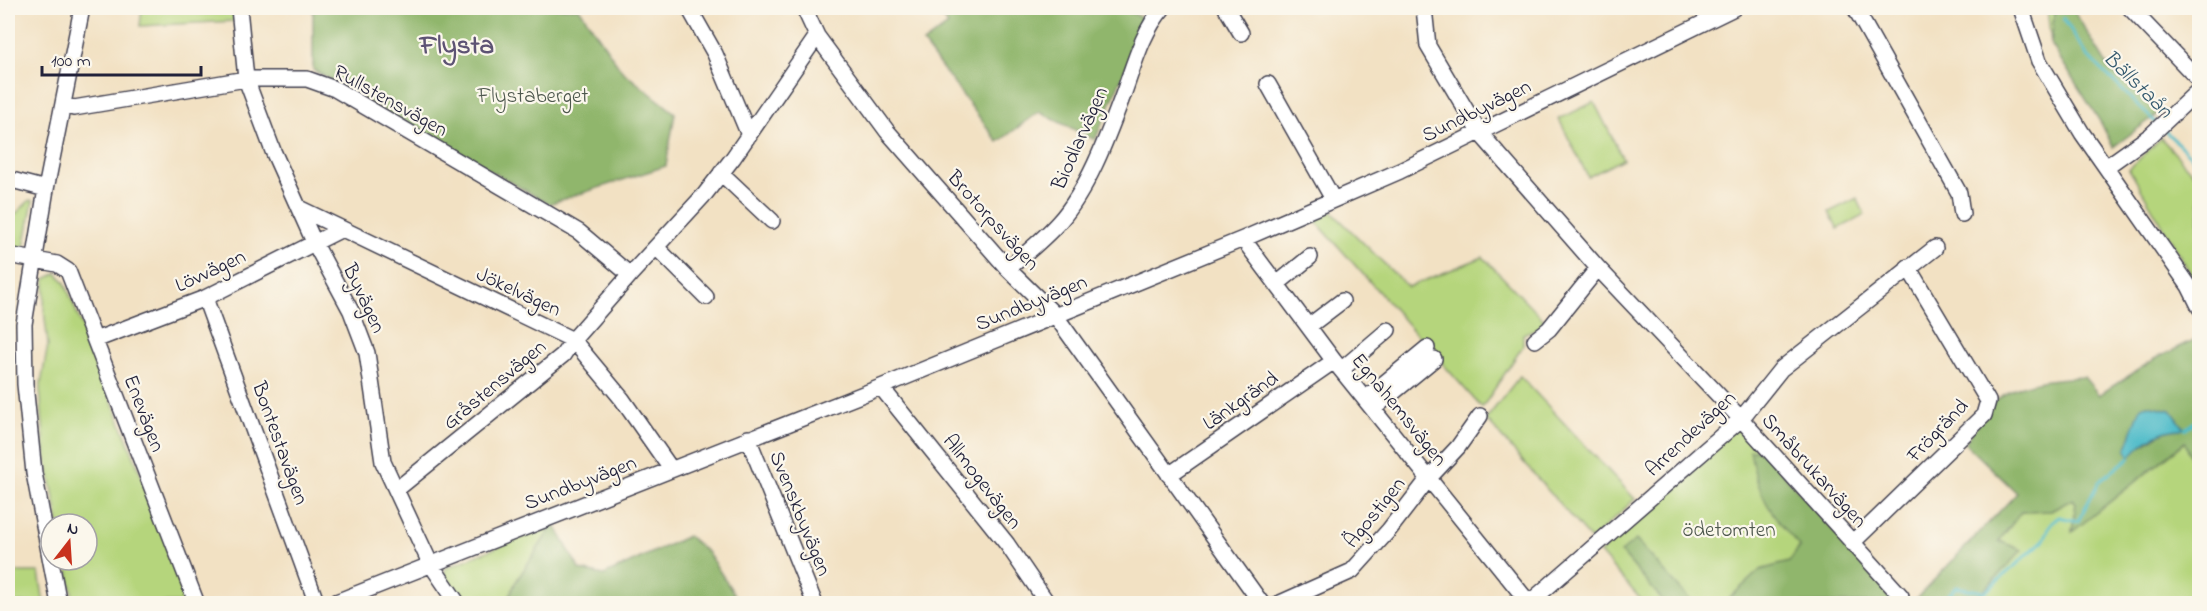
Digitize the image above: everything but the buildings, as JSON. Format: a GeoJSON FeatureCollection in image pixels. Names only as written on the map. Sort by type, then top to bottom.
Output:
{"type":"FeatureCollection","features":[{"type":"Feature","properties":{"kind":"street"},"geometry":{"type":"LineString","coordinates":[[59,603],[34,473],[25,384],[24,324],[46,189],[82,8]]}},
{"type":"Feature","properties":{"kind":"street","name":"Byvägen"},"geometry":{"type":"LineString","coordinates":[[239,8],[246,79],[273,151],[314,242],[351,311],[367,353],[383,462],[429,562],[458,603]]}},
{"type":"Feature","properties":{"kind":"street"},"geometry":{"type":"LineString","coordinates":[[689,8],[715,54],[749,135]]}},
{"type":"Feature","properties":{"kind":"street","name":"Brotorpsvägen"},"geometry":{"type":"LineString","coordinates":[[804,8],[817,36],[887,131],[1008,269],[1055,315],[1262,603]]}},
{"type":"Feature","properties":{"kind":"street","name":"Biodlarvägen"},"geometry":{"type":"LineString","coordinates":[[1008,269],[1060,222],[1078,198],[1123,96],[1133,62],[1153,19],[1163,8]]}},
{"type":"Feature","properties":{"kind":"street"},"geometry":{"type":"LineString","coordinates":[[1226,8],[1241,33]]}},
{"type":"Feature","properties":{"kind":"street","name":"Småbrukarvägen"},"geometry":{"type":"LineString","coordinates":[[1424,8],[1428,46],[1479,132],[1598,268],[1741,419],[1901,596]]}},
{"type":"Feature","properties":{"kind":"street","name":"Sundbyvägen"},"geometry":{"type":"LineString","coordinates":[[331,603],[429,562],[881,387],[1243,239],[1479,132],[1734,8]]}},
{"type":"Feature","properties":{"kind":"street"},"geometry":{"type":"LineString","coordinates":[[1855,8],[1959,193],[1962,214]]}},
{"type":"Feature","properties":{"kind":"street"},"geometry":{"type":"LineString","coordinates":[[2021,8],[2038,61],[2106,167],[2189,286],[2199,308]]}},
{"type":"Feature","properties":{"kind":"street"},"geometry":{"type":"LineString","coordinates":[[2130,8],[2199,81]]}},
{"type":"Feature","properties":{"kind":"street","name":"Gråstensvägen"},"geometry":{"type":"LineString","coordinates":[[396,490],[563,355],[573,340],[722,173],[817,36]]}},
{"type":"Feature","properties":{"kind":"street","name":"Rullstensvägen"},"geometry":{"type":"LineString","coordinates":[[63,105],[74,108],[246,79],[307,79],[335,89],[579,232],[630,275]]}},
{"type":"Feature","properties":{"kind":"street"},"geometry":{"type":"LineString","coordinates":[[1268,84],[1333,199]]}},
{"type":"Feature","properties":{"kind":"street"},"geometry":{"type":"LineString","coordinates":[[2106,167],[2151,135],[2199,89]]}},
{"type":"Feature","properties":{"kind":"street"},"geometry":{"type":"LineString","coordinates":[[722,173],[772,221]]}},
{"type":"Feature","properties":{"kind":"street"},"geometry":{"type":"LineString","coordinates":[[8,178],[46,189]]}},
{"type":"Feature","properties":{"kind":"street","name":"Jökelvägen"},"geometry":{"type":"LineString","coordinates":[[301,209],[340,230],[573,340],[622,399],[671,469]]}},
{"type":"Feature","properties":{"kind":"street","name":"Lövvägen"},"geometry":{"type":"LineString","coordinates":[[95,340],[205,298],[340,230]]}},
{"type":"Feature","properties":{"kind":"street","name":"Egnahemsvägen"},"geometry":{"type":"LineString","coordinates":[[1243,239],[1338,365],[1528,603]]}},
{"type":"Feature","properties":{"kind":"street"},"geometry":{"type":"LineString","coordinates":[[656,247],[706,297]]}},
{"type":"Feature","properties":{"kind":"street","name":"Arrendevägen"},"geometry":{"type":"LineString","coordinates":[[1528,603],[1741,419],[1780,369],[1935,248]]}},
{"type":"Feature","properties":{"kind":"street","name":"Enevägen"},"geometry":{"type":"LineString","coordinates":[[8,255],[57,264],[68,271],[196,603]]}},
{"type":"Feature","properties":{"kind":"street"},"geometry":{"type":"LineString","coordinates":[[1277,284],[1310,257]]}},
{"type":"Feature","properties":{"kind":"street","name":"Frögränd"},"geometry":{"type":"LineString","coordinates":[[1852,543],[1984,415],[1988,400],[1908,267]]}},
{"type":"Feature","properties":{"kind":"street"},"geometry":{"type":"LineString","coordinates":[[1535,340],[1549,329],[1598,268]]}},
{"type":"Feature","properties":{"kind":"street","name":"Bontestavägen"},"geometry":{"type":"LineString","coordinates":[[205,298],[317,603]]}},
{"type":"Feature","properties":{"kind":"street"},"geometry":{"type":"LineString","coordinates":[[1309,326],[1342,301]]}},
{"type":"Feature","properties":{"kind":"street","name":"Länkgränd"},"geometry":{"type":"LineString","coordinates":[[1169,475],[1388,330]]}},
{"type":"Feature","properties":{"kind":"street"},"geometry":{"type":"LineString","coordinates":[[1369,404],[1430,354]]}},
{"type":"Feature","properties":{"kind":"street","name":"Allmogevägen"},"geometry":{"type":"LineString","coordinates":[[881,387],[1007,544],[1048,603]]}},
{"type":"Feature","properties":{"kind":"street","name":"Ägostigen"},"geometry":{"type":"LineString","coordinates":[[1278,603],[1352,572],[1389,531],[1429,478],[1458,447],[1480,416]]}},
{"type":"Feature","properties":{"kind":"street","name":"Svenskbyvägen"},"geometry":{"type":"LineString","coordinates":[[748,438],[815,603]]}},
{"type":"Feature","properties":{"kind":"green space"},"geometry":{"type":"Polygon","coordinates":[[[142,8],[233,8],[235,21],[140,26],[142,8]]]}},
{"type":"Feature","properties":{"kind":"green space","name":"Flystaberget"},"geometry":{"type":"Polygon","coordinates":[[[313,8],[579,8],[622,71],[675,113],[666,166],[549,204],[313,70],[313,8]]]}},
{"type":"Feature","properties":{"kind":"green space"},"geometry":{"type":"Polygon","coordinates":[[[936,8],[1119,8],[1147,19],[1095,140],[1039,112],[998,142],[923,43],[948,25],[936,8]]]}},
{"type":"Feature","properties":{"kind":"green space"},"geometry":{"type":"Polygon","coordinates":[[[2047,8],[2055,8],[2051,44],[2047,8]]]}},
{"type":"Feature","properties":{"kind":"green space"},"geometry":{"type":"Polygon","coordinates":[[[2055,8],[2072,8],[2109,68],[2159,113],[2113,147],[2101,123],[2051,44],[2055,8]]]}},
{"type":"Feature","properties":{"kind":"green space"},"geometry":{"type":"Polygon","coordinates":[[[1594,102],[1623,159],[1588,177],[1559,119],[1594,102]]]}},
{"type":"Feature","properties":{"kind":"green space"},"geometry":{"type":"Polygon","coordinates":[[[2161,138],[2199,180],[2199,288],[2129,169],[2161,138]]]}},
{"type":"Feature","properties":{"kind":"green space"},"geometry":{"type":"Polygon","coordinates":[[[1857,198],[1865,215],[1838,229],[1829,212],[1857,198]]]}},
{"type":"Feature","properties":{"kind":"green space"},"geometry":{"type":"Polygon","coordinates":[[[30,200],[33,201],[24,247],[20,250],[8,249],[8,221],[30,200]]]}},
{"type":"Feature","properties":{"kind":"green space"},"geometry":{"type":"Polygon","coordinates":[[[1330,210],[1408,287],[1483,257],[1544,320],[1540,327],[1523,334],[1523,346],[1482,408],[1313,218],[1330,210]]]}},
{"type":"Feature","properties":{"kind":"green space"},"geometry":{"type":"Polygon","coordinates":[[[57,273],[65,283],[192,603],[74,603],[68,572],[99,572],[99,512],[57,512],[45,452],[40,389],[48,345],[44,310],[45,279],[57,273]]]}},
{"type":"Feature","properties":{"kind":"green space"},"geometry":{"type":"Polygon","coordinates":[[[2198,338],[2199,482],[2185,442],[2072,532],[2076,503],[2073,499],[2051,511],[2021,512],[1999,541],[2022,550],[1972,603],[1907,604],[1913,602],[2017,493],[1965,443],[1995,401],[2015,389],[2037,382],[2084,377],[2099,395],[2155,359],[2198,338]],[[2147,405],[2141,408],[2126,448],[2141,445],[2165,432],[2184,429],[2171,410],[2147,405]]]}},
{"type":"Feature","properties":{"kind":"green space"},"geometry":{"type":"Polygon","coordinates":[[[1520,376],[1635,499],[1591,540],[1486,419],[1520,376]]]}},
{"type":"Feature","properties":{"kind":"green space","name":"ödetomten"},"geometry":{"type":"Polygon","coordinates":[[[1734,425],[1899,603],[1644,603],[1600,553],[1665,485],[1734,425]]]}},
{"type":"Feature","properties":{"kind":"green space"},"geometry":{"type":"Polygon","coordinates":[[[2186,442],[2199,482],[2199,603],[1972,604],[2021,550],[1999,541],[2021,512],[2051,511],[2073,498],[2076,503],[2072,531],[2186,442]]]}},
{"type":"Feature","properties":{"kind":"green space"},"geometry":{"type":"Polygon","coordinates":[[[1750,450],[1762,450],[1899,603],[1723,604],[1760,570],[1789,562],[1800,546],[1766,502],[1756,478],[1750,450]]]}},
{"type":"Feature","properties":{"kind":"green space"},"geometry":{"type":"Polygon","coordinates":[[[554,524],[515,583],[507,603],[461,603],[443,577],[446,568],[554,524]]]}},
{"type":"Feature","properties":{"kind":"green space"},"geometry":{"type":"Polygon","coordinates":[[[554,524],[580,570],[604,575],[688,536],[708,553],[740,603],[507,604],[515,583],[554,524]]]}},
{"type":"Feature","properties":{"kind":"green space"},"geometry":{"type":"Polygon","coordinates":[[[1636,540],[1693,603],[1665,603],[1621,552],[1636,540]]]}},
{"type":"Feature","properties":{"kind":"green space"},"geometry":{"type":"Polygon","coordinates":[[[8,572],[39,572],[44,603],[8,603],[8,572]]]}},
{"type":"Feature","properties":{"kind":"water"},"geometry":{"type":"Polygon","coordinates":[[[2147,405],[2171,410],[2185,429],[2154,436],[2130,457],[2126,448],[2141,407],[2147,405]]]}},
{"type":"Feature","properties":{"kind":"waterway","name":"Bällstaån"},"geometry":{"type":"LineString","coordinates":[[2063,18],[2087,55],[2157,124]]}},
{"type":"Feature","properties":{"kind":"waterway","name":"Bällstaån"},"geometry":{"type":"LineString","coordinates":[[2164,130],[2200,165]]}},
{"type":"Feature","properties":{"kind":"waterway"},"geometry":{"type":"LineString","coordinates":[[2185,429],[2200,418]]}},
{"type":"Feature","properties":{"kind":"waterway"},"geometry":{"type":"LineString","coordinates":[[1940,604],[1956,587],[1985,592],[2044,540],[2051,523],[2059,517],[2078,521],[2099,482],[2130,457]]}},
{"type":"Feature","properties":{"kind":"district","name":"Flysta"},"geometry":{"type":"Point","coordinates":[457,44]}}]}
